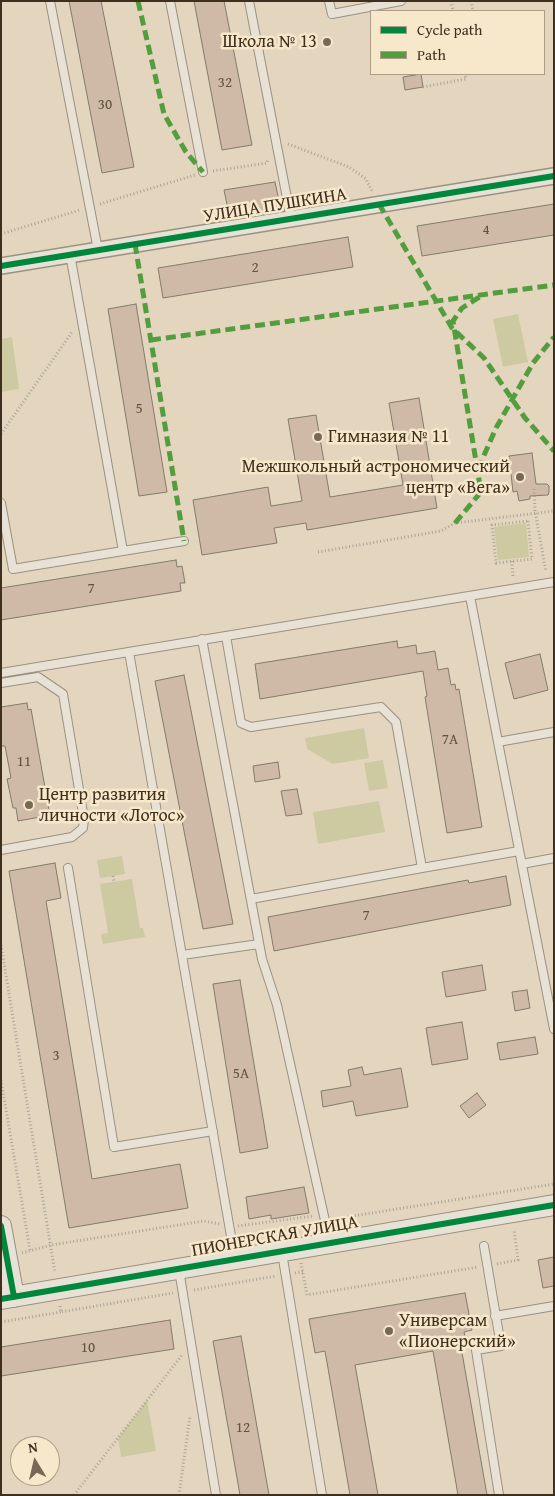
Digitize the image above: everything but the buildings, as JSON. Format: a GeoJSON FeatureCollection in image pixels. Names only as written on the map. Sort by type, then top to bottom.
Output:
{"type":"FeatureCollection","features":[{"type":"Feature","properties":{"kind":"street","name":"УЛИЦА ПУШКИНА"},"geometry":{"type":"LineString","coordinates":[[1,266],[554,176]]}},
{"type":"Feature","properties":{"kind":"street","name":"ПИОНЕРСКАЯ УЛИЦА"},"geometry":{"type":"LineString","coordinates":[[8,1298],[554,1205]]}},
{"type":"Feature","properties":{"kind":"street"},"geometry":{"type":"LineString","coordinates":[[1,1226],[8,1298]]}},
{"type":"Feature","properties":{"kind":"lane"},"geometry":{"type":"LineString","coordinates":[[50,1],[98,250]]}},
{"type":"Feature","properties":{"kind":"lane"},"geometry":{"type":"LineString","coordinates":[[170,1],[202,172]]}},
{"type":"Feature","properties":{"kind":"lane"},"geometry":{"type":"LineString","coordinates":[[249,1],[291,218]]}},
{"type":"Feature","properties":{"kind":"lane"},"geometry":{"type":"LineString","coordinates":[[329,1],[332,14],[401,1]]}},
{"type":"Feature","properties":{"kind":"lane"},"geometry":{"type":"LineString","coordinates":[[70,254],[123,551]]}},
{"type":"Feature","properties":{"kind":"lane"},"geometry":{"type":"LineString","coordinates":[[1,503],[13,569],[184,541]]}},
{"type":"Feature","properties":{"kind":"lane"},"geometry":{"type":"LineString","coordinates":[[1,850],[72,837],[83,828],[84,819],[63,694],[38,677],[5,683],[4,672],[551,582]]}},
{"type":"Feature","properties":{"kind":"lane"},"geometry":{"type":"LineString","coordinates":[[470,596],[554,1029]]}},
{"type":"Feature","properties":{"kind":"lane"},"geometry":{"type":"LineString","coordinates":[[226,636],[241,723],[251,727],[381,707],[396,722],[422,868]]}},
{"type":"Feature","properties":{"kind":"lane"},"geometry":{"type":"LineString","coordinates":[[202,640],[259,944],[277,1004],[330,1242]]}},
{"type":"Feature","properties":{"kind":"lane"},"geometry":{"type":"LineString","coordinates":[[129,652],[235,1259]]}},
{"type":"Feature","properties":{"kind":"lane"},"geometry":{"type":"LineString","coordinates":[[498,742],[554,732]]}},
{"type":"Feature","properties":{"kind":"lane"},"geometry":{"type":"LineString","coordinates":[[251,899],[519,851]]}},
{"type":"Feature","properties":{"kind":"lane"},"geometry":{"type":"LineString","coordinates":[[522,864],[554,858]]}},
{"type":"Feature","properties":{"kind":"lane"},"geometry":{"type":"LineString","coordinates":[[68,868],[114,1147],[213,1132]]}},
{"type":"Feature","properties":{"kind":"lane"},"geometry":{"type":"LineString","coordinates":[[182,955],[259,944]]}},
{"type":"Feature","properties":{"kind":"lane"},"geometry":{"type":"LineString","coordinates":[[484,1246],[501,1346],[476,1350],[499,1495]]}},
{"type":"Feature","properties":{"kind":"lane"},"geometry":{"type":"LineString","coordinates":[[282,1251],[322,1495]]}},
{"type":"Feature","properties":{"kind":"lane"},"geometry":{"type":"LineString","coordinates":[[178,1269],[216,1495]]}},
{"type":"Feature","properties":{"kind":"lane"},"geometry":{"type":"LineString","coordinates":[[495,1316],[554,1306]]}},
{"type":"Feature","properties":{"kind":"path"},"geometry":{"type":"LineString","coordinates":[[423,87],[466,79],[465,75]]}},
{"type":"Feature","properties":{"kind":"path"},"geometry":{"type":"LineString","coordinates":[[1,234],[202,172],[267,163],[275,140],[349,167],[366,179],[379,204]]}},
{"type":"Feature","properties":{"kind":"path"},"geometry":{"type":"LineString","coordinates":[[1,434],[82,318]]}},
{"type":"Feature","properties":{"kind":"path"},"geometry":{"type":"LineString","coordinates":[[534,489],[537,514],[551,582]]}},
{"type":"Feature","properties":{"kind":"path"},"geometry":{"type":"LineString","coordinates":[[318,552],[441,531],[455,523],[554,511]]}},
{"type":"Feature","properties":{"kind":"path"},"geometry":{"type":"LineString","coordinates":[[508,517],[509,523]]}},
{"type":"Feature","properties":{"kind":"path"},"geometry":{"type":"LineString","coordinates":[[528,521],[532,559],[496,562],[492,525],[509,523],[528,521]]}},
{"type":"Feature","properties":{"kind":"path"},"geometry":{"type":"LineString","coordinates":[[512,561],[514,588]]}},
{"type":"Feature","properties":{"kind":"path"},"geometry":{"type":"LineString","coordinates":[[113,876],[114,882]]}},
{"type":"Feature","properties":{"kind":"path"},"geometry":{"type":"LineString","coordinates":[[1,946],[61,1312]]}},
{"type":"Feature","properties":{"kind":"path"},"geometry":{"type":"LineString","coordinates":[[1,1080],[30,1250]]}},
{"type":"Feature","properties":{"kind":"path"},"geometry":{"type":"LineString","coordinates":[[19,1254],[51,1246],[204,1221],[229,1226],[312,1215],[325,1220],[554,1184]]}},
{"type":"Feature","properties":{"kind":"path"},"geometry":{"type":"LineString","coordinates":[[301,1261],[307,1295],[518,1260],[513,1229],[521,1228]]}},
{"type":"Feature","properties":{"kind":"path"},"geometry":{"type":"LineString","coordinates":[[1,1322],[302,1272]]}},
{"type":"Feature","properties":{"kind":"path"},"geometry":{"type":"LineString","coordinates":[[74,1495],[190,1344]]}},
{"type":"Feature","properties":{"kind":"path"},"geometry":{"type":"LineString","coordinates":[[180,1495],[192,1408],[200,1398]]}},
{"type":"Feature","properties":{"kind":"shaded area"},"geometry":{"type":"Polygon","coordinates":[[[518,314],[528,362],[503,367],[493,319],[518,314]]]}},
{"type":"Feature","properties":{"kind":"shaded area"},"geometry":{"type":"Polygon","coordinates":[[[12,337],[19,389],[1,392],[1,339],[12,337]]]}},
{"type":"Feature","properties":{"kind":"shaded area"},"geometry":{"type":"Polygon","coordinates":[[[526,523],[529,557],[498,560],[494,527],[526,523]]]}},
{"type":"Feature","properties":{"kind":"shaded area"},"geometry":{"type":"Polygon","coordinates":[[[364,728],[369,758],[333,764],[307,749],[305,738],[364,728]]]}},
{"type":"Feature","properties":{"kind":"shaded area"},"geometry":{"type":"Polygon","coordinates":[[[383,760],[388,788],[369,791],[364,763],[383,760]]]}},
{"type":"Feature","properties":{"kind":"shaded area"},"geometry":{"type":"Polygon","coordinates":[[[379,801],[385,832],[318,844],[313,812],[379,801]]]}},
{"type":"Feature","properties":{"kind":"shaded area"},"geometry":{"type":"Polygon","coordinates":[[[122,856],[125,874],[100,878],[97,860],[122,856]]]}},
{"type":"Feature","properties":{"kind":"shaded area"},"geometry":{"type":"Polygon","coordinates":[[[132,879],[140,928],[143,928],[145,937],[103,944],[101,934],[108,933],[100,884],[132,879]]]}},
{"type":"Feature","properties":{"kind":"shaded area"},"geometry":{"type":"Polygon","coordinates":[[[147,1400],[156,1451],[121,1457],[118,1438],[147,1400]]]}},
{"type":"Feature","properties":{"kind":"marked path"},"geometry":{"type":"LineString","coordinates":[[138,1],[164,114],[186,152],[203,172]]}},
{"type":"Feature","properties":{"kind":"marked path"},"geometry":{"type":"LineString","coordinates":[[379,204],[452,328],[484,358],[525,418],[554,451]]}},
{"type":"Feature","properties":{"kind":"marked path"},"geometry":{"type":"LineString","coordinates":[[135,244],[184,541]]}},
{"type":"Feature","properties":{"kind":"marked path"},"geometry":{"type":"LineString","coordinates":[[151,340],[554,285]]}},
{"type":"Feature","properties":{"kind":"marked path"},"geometry":{"type":"LineString","coordinates":[[455,523],[481,492],[453,321],[462,308],[481,296]]}},
{"type":"Feature","properties":{"kind":"marked path"},"geometry":{"type":"LineString","coordinates":[[480,470],[482,460],[496,428],[533,363],[554,337]]}},
{"type":"Feature","properties":{"kind":"cycle path"},"geometry":{"type":"LineString","coordinates":[[1,266],[554,176]]}},
{"type":"Feature","properties":{"kind":"cycle path"},"geometry":{"type":"LineString","coordinates":[[1,1299],[554,1205]]}},
{"type":"Feature","properties":{"kind":"cycle path"},"geometry":{"type":"LineString","coordinates":[[1,1226],[14,1297]]}},
{"type":"Feature","properties":{"kind":"place","name":"Школа № 13"},"geometry":{"type":"Point","coordinates":[327,42]}},
{"type":"Feature","properties":{"kind":"place","name":"Гимназия № 11"},"geometry":{"type":"Point","coordinates":[318,437]}},
{"type":"Feature","properties":{"kind":"place","name":"Межшкольный астрономический центр «Вега»"},"geometry":{"type":"Point","coordinates":[520,477]}},
{"type":"Feature","properties":{"kind":"place","name":"Центр развития личности «Лотос»"},"geometry":{"type":"Point","coordinates":[29,805]}},
{"type":"Feature","properties":{"kind":"place","name":"Универсам «Пионерский»"},"geometry":{"type":"Point","coordinates":[389,1331]}}]}
